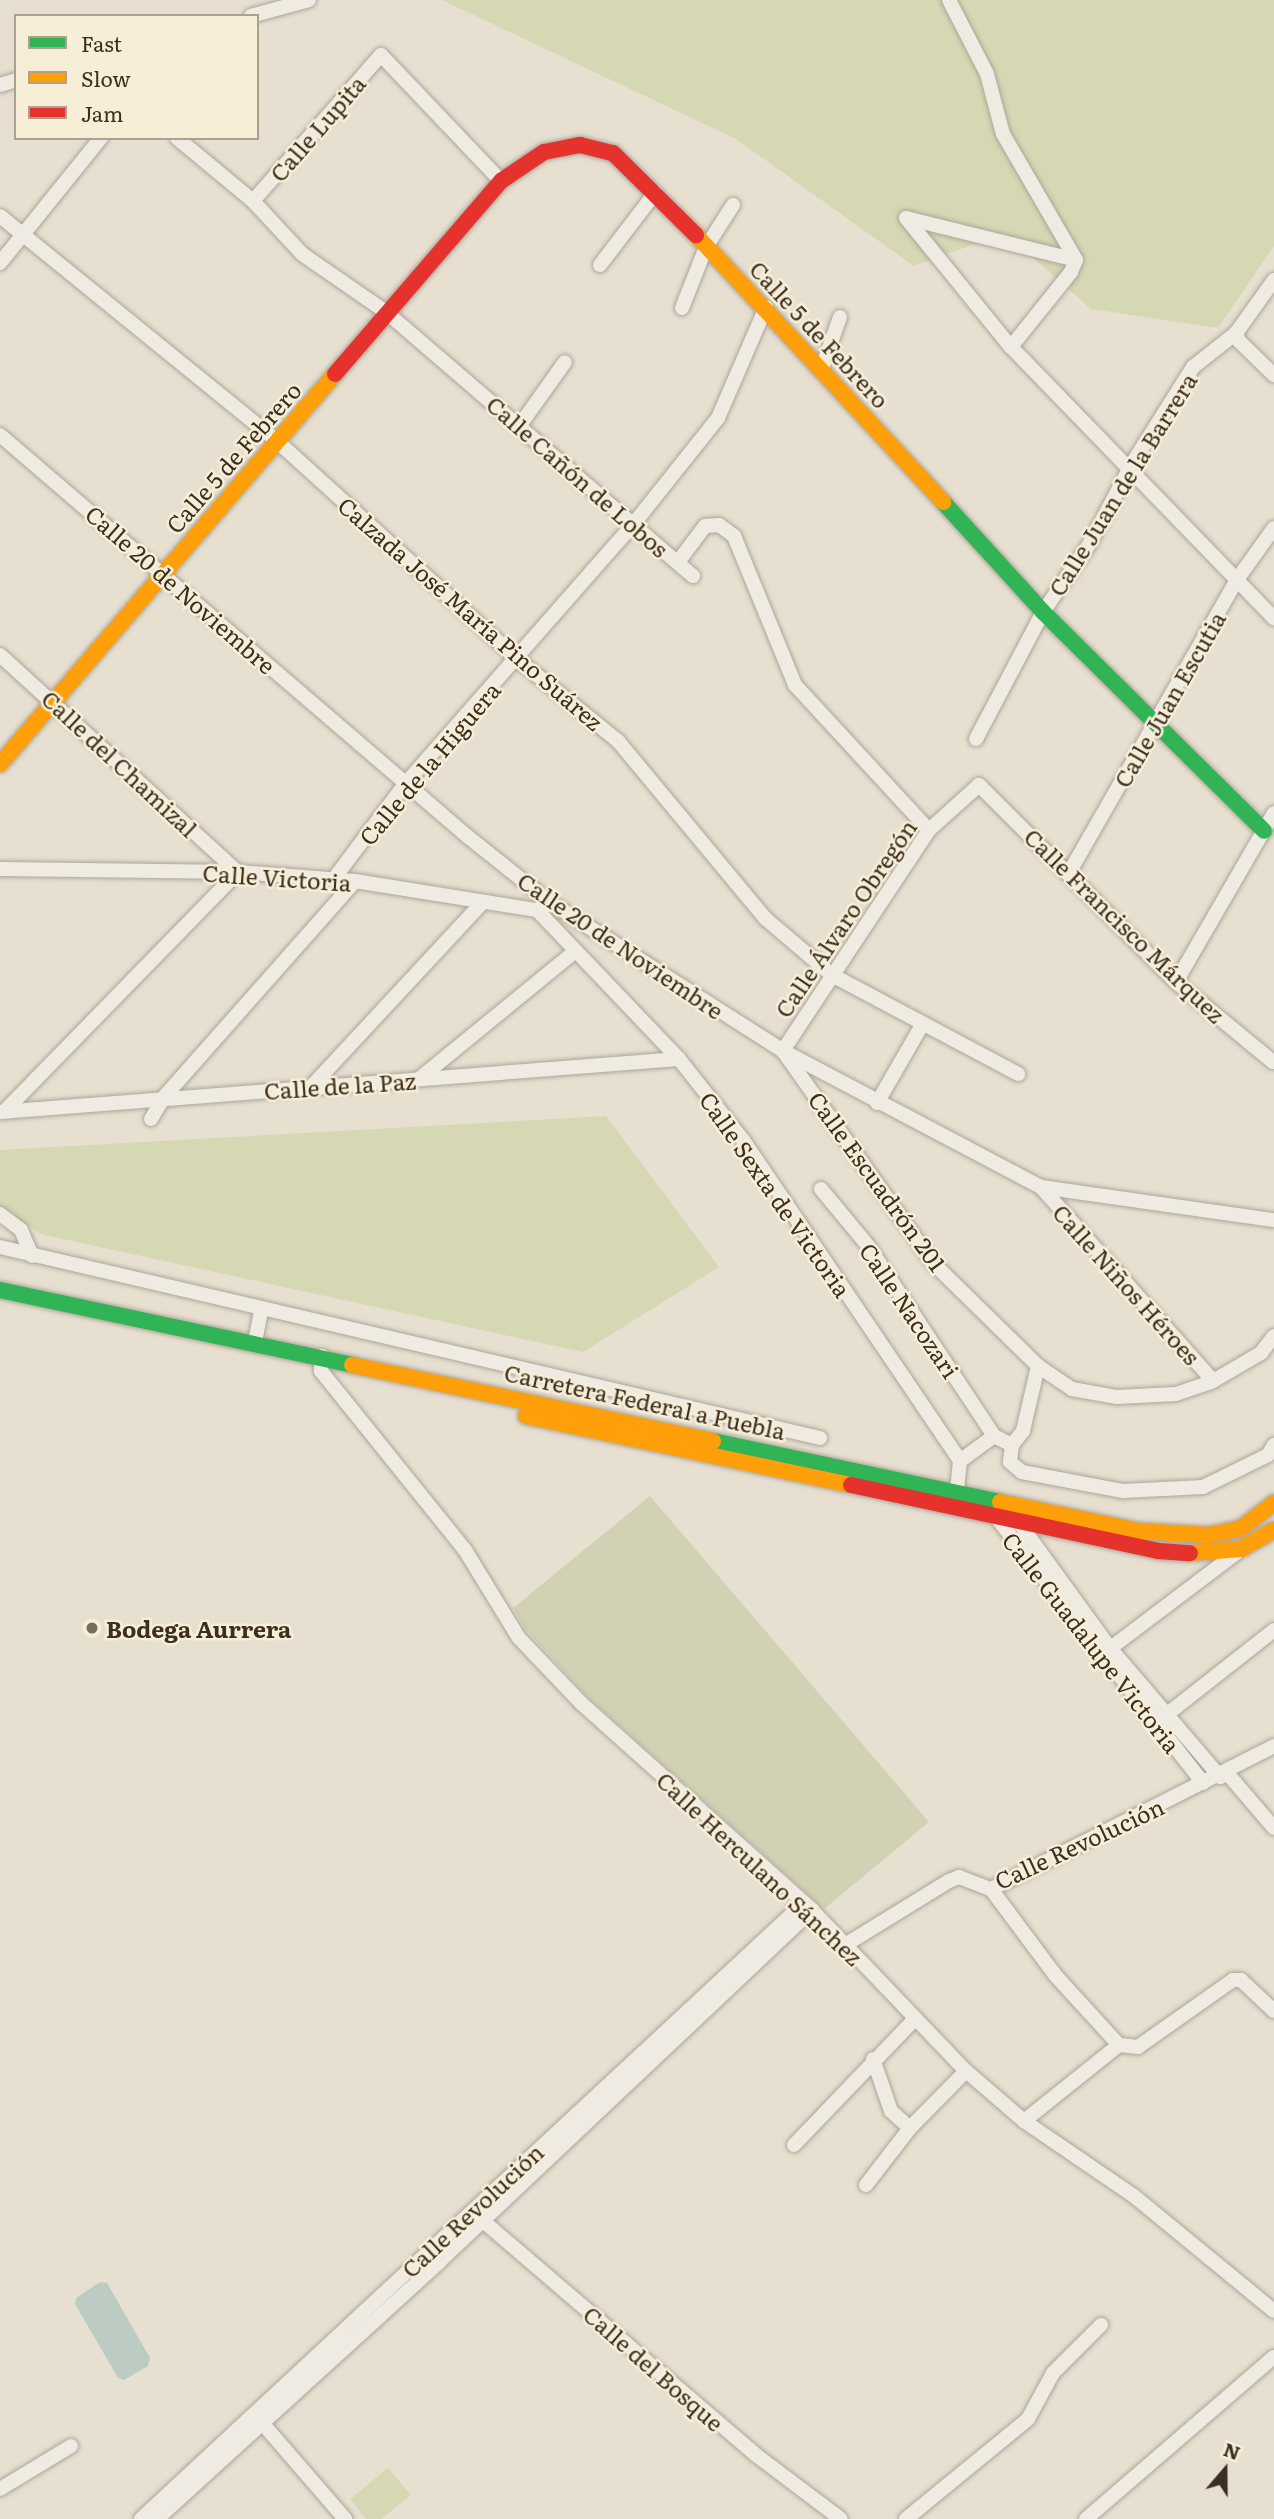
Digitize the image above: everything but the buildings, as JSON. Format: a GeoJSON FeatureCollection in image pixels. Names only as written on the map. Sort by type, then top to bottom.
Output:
{"type":"FeatureCollection","features":[{"type":"Feature","properties":{"kind":"main road","name":"Calle 5 de Febrero"},"geometry":{"type":"LineString","coordinates":[[0,764],[501,181],[544,152],[580,145],[612,153],[655,193],[765,307],[1043,612]]}},
{"type":"Feature","properties":{"kind":"main road"},"geometry":{"type":"LineString","coordinates":[[1043,612],[1264,831]]}},
{"type":"Feature","properties":{"kind":"main road","name":"Carretera Federal a Puebla"},"geometry":{"type":"LineString","coordinates":[[0,1290],[255,1342],[321,1364],[1018,1521],[1047,1519],[1139,1531],[1208,1535],[1240,1529],[1273,1505]]}},
{"type":"Feature","properties":{"kind":"main road","name":"Carretera Federal a Puebla"},"geometry":{"type":"LineString","coordinates":[[0,1301],[957,1490],[1009,1502],[1047,1519],[1158,1550],[1204,1554],[1241,1549],[1274,1530]]}},
{"type":"Feature","properties":{"kind":"street"},"geometry":{"type":"LineString","coordinates":[[258,14],[309,0]]}},
{"type":"Feature","properties":{"kind":"street"},"geometry":{"type":"LineString","coordinates":[[949,0],[987,74],[1003,134],[1076,260]]}},
{"type":"Feature","properties":{"kind":"street","name":"Calle Lupita"},"geometry":{"type":"LineString","coordinates":[[253,201],[381,55],[501,181]]}},
{"type":"Feature","properties":{"kind":"street"},"geometry":{"type":"LineString","coordinates":[[0,263],[99,140]]}},
{"type":"Feature","properties":{"kind":"street","name":"Calle Cañón de Lobos"},"geometry":{"type":"LineString","coordinates":[[179,140],[253,201],[302,254],[386,312],[520,425],[632,526],[678,562],[705,526],[719,525],[734,536],[795,685],[929,830]]}},
{"type":"Feature","properties":{"kind":"street"},"geometry":{"type":"LineString","coordinates":[[600,265],[655,193]]}},
{"type":"Feature","properties":{"kind":"street"},"geometry":{"type":"LineString","coordinates":[[682,308],[705,247],[733,205]]}},
{"type":"Feature","properties":{"kind":"street","name":"Calzada José María Pino Suárez"},"geometry":{"type":"LineString","coordinates":[[0,216],[278,442],[517,659],[618,741],[766,919],[832,975],[1018,1074]]}},
{"type":"Feature","properties":{"kind":"street"},"geometry":{"type":"LineString","coordinates":[[1076,260],[906,218],[1011,347],[1274,618]]}},
{"type":"Feature","properties":{"kind":"street"},"geometry":{"type":"LineString","coordinates":[[1011,347],[1071,272],[1076,260]]}},
{"type":"Feature","properties":{"kind":"street","name":"Calle Juan de la Barrera"},"geometry":{"type":"LineString","coordinates":[[976,739],[1043,612],[1090,543],[1130,467],[1194,367],[1236,333],[1274,280]]}},
{"type":"Feature","properties":{"kind":"street","name":"Calle de la Higuera"},"geometry":{"type":"LineString","coordinates":[[333,880],[405,783],[632,526],[718,418],[765,307]]}},
{"type":"Feature","properties":{"kind":"street"},"geometry":{"type":"LineString","coordinates":[[821,368],[841,317]]}},
{"type":"Feature","properties":{"kind":"street"},"geometry":{"type":"LineString","coordinates":[[1236,333],[1239,341],[1274,375]]}},
{"type":"Feature","properties":{"kind":"street"},"geometry":{"type":"LineString","coordinates":[[520,425],[565,362]]}},
{"type":"Feature","properties":{"kind":"street","name":"Calle 20 de Noviembre"},"geometry":{"type":"LineString","coordinates":[[0,435],[405,783],[551,904],[783,1051],[877,1103],[1041,1187],[1274,1220]]}},
{"type":"Feature","properties":{"kind":"street","name":"Calle Juan Escutia"},"geometry":{"type":"LineString","coordinates":[[1069,873],[1237,581],[1274,528]]}},
{"type":"Feature","properties":{"kind":"street"},"geometry":{"type":"LineString","coordinates":[[678,562],[693,576]]}},
{"type":"Feature","properties":{"kind":"street","name":"Calle del Chamizal"},"geometry":{"type":"LineString","coordinates":[[0,656],[55,702],[238,872]]}},
{"type":"Feature","properties":{"kind":"street","name":"Calle Álvaro Obregón"},"geometry":{"type":"LineString","coordinates":[[783,1051],[929,830],[979,785]]}},
{"type":"Feature","properties":{"kind":"street","name":"Calle Francisco Márquez"},"geometry":{"type":"LineString","coordinates":[[979,785],[1176,982],[1273,1062]]}},
{"type":"Feature","properties":{"kind":"street"},"geometry":{"type":"LineString","coordinates":[[1176,982],[1274,813]]}},
{"type":"Feature","properties":{"kind":"street","name":"Calle Victoria"},"geometry":{"type":"LineString","coordinates":[[0,869],[238,872],[355,881],[537,911]]}},
{"type":"Feature","properties":{"kind":"street"},"geometry":{"type":"LineString","coordinates":[[2,1112],[238,872]]}},
{"type":"Feature","properties":{"kind":"street"},"geometry":{"type":"LineString","coordinates":[[151,1119],[164,1097],[355,881]]}},
{"type":"Feature","properties":{"kind":"street"},"geometry":{"type":"LineString","coordinates":[[311,1087],[482,903]]}},
{"type":"Feature","properties":{"kind":"street"},"geometry":{"type":"LineString","coordinates":[[537,911],[551,904]]}},
{"type":"Feature","properties":{"kind":"street","name":"Calle Sexta de Victoria"},"geometry":{"type":"LineString","coordinates":[[537,911],[679,1059],[743,1140],[960,1461]]}},
{"type":"Feature","properties":{"kind":"street"},"geometry":{"type":"LineString","coordinates":[[419,1079],[574,952]]}},
{"type":"Feature","properties":{"kind":"street"},"geometry":{"type":"LineString","coordinates":[[877,1103],[922,1025]]}},
{"type":"Feature","properties":{"kind":"street","name":"Calle Escuadrón 201"},"geometry":{"type":"LineString","coordinates":[[783,1051],[934,1264],[1038,1366],[1072,1389],[1117,1397],[1159,1398],[1213,1381],[1261,1353],[1274,1336]]}},
{"type":"Feature","properties":{"kind":"street","name":"Calle de la Paz"},"geometry":{"type":"LineString","coordinates":[[2,1112],[164,1097],[679,1059]]}},
{"type":"Feature","properties":{"kind":"street","name":"Calle Niños Héroes"},"geometry":{"type":"LineString","coordinates":[[1041,1187],[1213,1381]]}},
{"type":"Feature","properties":{"kind":"street","name":"Calle Nacozari"},"geometry":{"type":"LineString","coordinates":[[821,1189],[869,1247],[994,1436]]}},
{"type":"Feature","properties":{"kind":"street"},"geometry":{"type":"LineString","coordinates":[[0,1214],[21,1230],[32,1255]]}},
{"type":"Feature","properties":{"kind":"street"},"geometry":{"type":"LineString","coordinates":[[0,1247],[261,1310],[820,1438]]}},
{"type":"Feature","properties":{"kind":"street"},"geometry":{"type":"LineString","coordinates":[[255,1342],[261,1310]]}},
{"type":"Feature","properties":{"kind":"street","name":"Calle Herculano Sánchez"},"geometry":{"type":"LineString","coordinates":[[321,1364],[465,1550],[519,1638],[582,1704],[808,1906],[966,2071],[1024,2120],[1134,2196],[1274,2311]]}},
{"type":"Feature","properties":{"kind":"street"},"geometry":{"type":"LineString","coordinates":[[1038,1366],[1023,1431],[1012,1445],[1010,1462],[1022,1472],[1123,1491],[1203,1487],[1268,1455],[1274,1445]]}},
{"type":"Feature","properties":{"kind":"street"},"geometry":{"type":"LineString","coordinates":[[956,1508],[960,1461],[994,1436],[1012,1445]]}},
{"type":"Feature","properties":{"kind":"street","name":"Calle Guadalupe Victoria"},"geometry":{"type":"LineString","coordinates":[[986,1497],[996,1517],[1105,1652],[1274,1828]]}},
{"type":"Feature","properties":{"kind":"street","name":"Calle Guadalupe Victoria"},"geometry":{"type":"LineString","coordinates":[[1009,1502],[1018,1521],[1154,1724],[1203,1783]]}},
{"type":"Feature","properties":{"kind":"street"},"geometry":{"type":"LineString","coordinates":[[1105,1652],[1241,1549]]}},
{"type":"Feature","properties":{"kind":"street"},"geometry":{"type":"LineString","coordinates":[[1154,1724],[1274,1630]]}},
{"type":"Feature","properties":{"kind":"street","name":"Calle Revolución"},"geometry":{"type":"LineString","coordinates":[[845,1945],[949,1881],[959,1877],[991,1889],[1223,1775],[1274,1746]]}},
{"type":"Feature","properties":{"kind":"street"},"geometry":{"type":"LineString","coordinates":[[991,1889],[1055,1975],[1119,2045],[1138,2047],[1238,1979],[1274,2011]]}},
{"type":"Feature","properties":{"kind":"street","name":"Calle Revolución"},"geometry":{"type":"LineString","coordinates":[[141,2519],[258,2417],[477,2216],[808,1906]]}},
{"type":"Feature","properties":{"kind":"street"},"geometry":{"type":"LineString","coordinates":[[794,2145],[873,2059],[915,2019]]}},
{"type":"Feature","properties":{"kind":"street"},"geometry":{"type":"LineString","coordinates":[[1024,2120],[1119,2045]]}},
{"type":"Feature","properties":{"kind":"street"},"geometry":{"type":"LineString","coordinates":[[873,2059],[891,2111],[910,2128]]}},
{"type":"Feature","properties":{"kind":"street"},"geometry":{"type":"LineString","coordinates":[[866,2185],[910,2128],[966,2071]]}},
{"type":"Feature","properties":{"kind":"street","name":"Calle del Bosque"},"geometry":{"type":"LineString","coordinates":[[477,2216],[756,2455],[841,2519]]}},
{"type":"Feature","properties":{"kind":"street"},"geometry":{"type":"LineString","coordinates":[[906,2519],[1028,2419],[1053,2372],[1101,2325]]}},
{"type":"Feature","properties":{"kind":"street"},"geometry":{"type":"LineString","coordinates":[[1086,2519],[1274,2357]]}},
{"type":"Feature","properties":{"kind":"street"},"geometry":{"type":"LineString","coordinates":[[258,2417],[345,2519]]}},
{"type":"Feature","properties":{"kind":"street","name":"Calle Revolución"},"geometry":{"type":"LineString","coordinates":[[157,2519],[258,2417]]}},
{"type":"Feature","properties":{"kind":"street"},"geometry":{"type":"LineString","coordinates":[[0,2489],[71,2446]]}},
{"type":"Feature","properties":{"kind":"green space"},"geometry":{"type":"Polygon","coordinates":[[[442,0],[1274,0],[1274,246],[1218,328],[1091,309],[1005,233],[914,266],[736,139],[442,0]]]}},
{"type":"Feature","properties":{"kind":"green space"},"geometry":{"type":"Polygon","coordinates":[[[606,1116],[719,1267],[583,1352],[40,1234],[0,1207],[0,1150],[606,1116]]]}},
{"type":"Feature","properties":{"kind":"green space"},"geometry":{"type":"Polygon","coordinates":[[[650,1496],[929,1822],[824,1909],[588,1697],[525,1629],[513,1608],[650,1496]]]}},
{"type":"Feature","properties":{"kind":"green space"},"geometry":{"type":"Polygon","coordinates":[[[388,2468],[411,2495],[381,2519],[366,2519],[350,2499],[388,2468]]]}},
{"type":"Feature","properties":{"kind":"shaded area"},"geometry":{"type":"Polygon","coordinates":[[[100,2282],[107,2283],[150,2358],[148,2366],[124,2380],[118,2378],[75,2304],[76,2298],[100,2282]]]}},
{"type":"Feature","properties":{"kind":"traffic: fast"},"geometry":{"type":"LineString","coordinates":[[943,502],[1043,612],[1264,831]]}},
{"type":"Feature","properties":{"kind":"traffic: fast"},"geometry":{"type":"LineString","coordinates":[[0,1290],[352,1365]]}},
{"type":"Feature","properties":{"kind":"traffic: fast"},"geometry":{"type":"LineString","coordinates":[[713,1441],[1000,1502]]}},
{"type":"Feature","properties":{"kind":"traffic: slow"},"geometry":{"type":"LineString","coordinates":[[696,235],[943,502]]}},
{"type":"Feature","properties":{"kind":"traffic: slow"},"geometry":{"type":"LineString","coordinates":[[0,764],[335,374]]}},
{"type":"Feature","properties":{"kind":"traffic: slow"},"geometry":{"type":"LineString","coordinates":[[352,1365],[713,1441]]}},
{"type":"Feature","properties":{"kind":"traffic: slow"},"geometry":{"type":"LineString","coordinates":[[526,1416],[851,1485]]}},
{"type":"Feature","properties":{"kind":"traffic: slow"},"geometry":{"type":"LineString","coordinates":[[1000,1502],[1139,1531],[1208,1535],[1240,1529],[1274,1503]]}},
{"type":"Feature","properties":{"kind":"traffic: slow"},"geometry":{"type":"LineString","coordinates":[[1190,1553],[1241,1549],[1274,1530]]}},
{"type":"Feature","properties":{"kind":"traffic: jam"},"geometry":{"type":"LineString","coordinates":[[335,374],[501,181],[544,152],[580,145],[613,153],[696,235]]}},
{"type":"Feature","properties":{"kind":"traffic: jam"},"geometry":{"type":"LineString","coordinates":[[851,1485],[1158,1551],[1190,1553]]}},
{"type":"Feature","properties":{"kind":"place","name":"Bodega Aurrera"},"geometry":{"type":"Point","coordinates":[92,1628]}}]}
